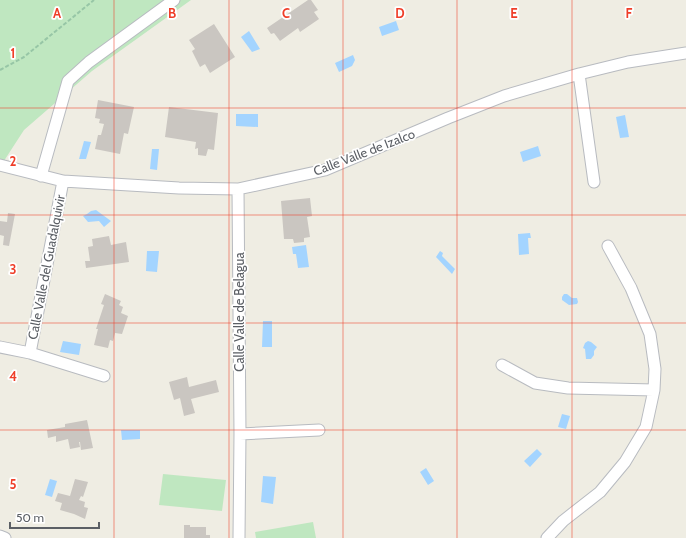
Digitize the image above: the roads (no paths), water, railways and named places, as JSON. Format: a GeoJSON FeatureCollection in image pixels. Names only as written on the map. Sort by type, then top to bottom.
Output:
{"type":"FeatureCollection","features":[{"type":"Feature","properties":{"kind":"street"},"geometry":{"type":"LineString","coordinates":[[41,176],[68,81],[89,62],[174,0]]}},
{"type":"Feature","properties":{"kind":"street","name":"Calle Valle de Izalco"},"geometry":{"type":"LineString","coordinates":[[0,165],[62,181],[179,188],[238,189],[325,170],[504,96],[579,74],[628,62],[686,53]]}},
{"type":"Feature","properties":{"kind":"street"},"geometry":{"type":"LineString","coordinates":[[579,74],[594,182]]}},
{"type":"Feature","properties":{"kind":"street","name":"Calle Valle del Guadalquivir"},"geometry":{"type":"LineString","coordinates":[[30,354],[62,181]]}},
{"type":"Feature","properties":{"kind":"street","name":"Calle Valle de Belagua"},"geometry":{"type":"LineString","coordinates":[[238,189],[240,434],[239,538]]}},
{"type":"Feature","properties":{"kind":"street"},"geometry":{"type":"LineString","coordinates":[[547,538],[563,521],[600,492],[625,462],[646,427],[654,390],[655,369],[650,334],[631,288],[608,246]]}},
{"type":"Feature","properties":{"kind":"street","name":"Calle Valle del Guadalquivir"},"geometry":{"type":"LineString","coordinates":[[0,347],[30,354],[104,376]]}},
{"type":"Feature","properties":{"kind":"street"},"geometry":{"type":"LineString","coordinates":[[502,365],[535,383],[568,388],[654,390]]}},
{"type":"Feature","properties":{"kind":"street"},"geometry":{"type":"LineString","coordinates":[[240,434],[319,430]]}},
{"type":"Feature","properties":{"kind":"street"},"geometry":{"type":"LineString","coordinates":[[0,536],[5,538]]}},
{"type":"Feature","properties":{"kind":"water"},"geometry":{"type":"Polygon","coordinates":[[[396,21],[399,30],[382,36],[379,27],[396,21]]]}},
{"type":"Feature","properties":{"kind":"water"},"geometry":{"type":"Polygon","coordinates":[[[249,31],[260,49],[252,52],[241,37],[249,31]]]}},
{"type":"Feature","properties":{"kind":"water"},"geometry":{"type":"Polygon","coordinates":[[[353,55],[355,60],[352,66],[339,72],[335,63],[353,55]]]}},
{"type":"Feature","properties":{"kind":"water"},"geometry":{"type":"Polygon","coordinates":[[[236,114],[258,114],[258,127],[236,126],[236,114]]]}},
{"type":"Feature","properties":{"kind":"water"},"geometry":{"type":"Polygon","coordinates":[[[625,115],[629,137],[620,138],[616,117],[625,115]]]}},
{"type":"Feature","properties":{"kind":"water"},"geometry":{"type":"Polygon","coordinates":[[[84,141],[91,142],[86,159],[79,159],[84,141]]]}},
{"type":"Feature","properties":{"kind":"water"},"geometry":{"type":"Polygon","coordinates":[[[538,146],[541,156],[523,162],[520,152],[538,146]]]}},
{"type":"Feature","properties":{"kind":"water"},"geometry":{"type":"Polygon","coordinates":[[[152,149],[159,149],[157,170],[150,169],[152,149]]]}},
{"type":"Feature","properties":{"kind":"water"},"geometry":{"type":"Polygon","coordinates":[[[96,210],[111,221],[104,227],[99,221],[88,222],[83,216],[96,210]]]}},
{"type":"Feature","properties":{"kind":"water"},"geometry":{"type":"Polygon","coordinates":[[[530,233],[531,238],[528,238],[529,254],[519,255],[518,234],[530,233]]]}},
{"type":"Feature","properties":{"kind":"water"},"geometry":{"type":"Polygon","coordinates":[[[306,245],[309,267],[298,268],[296,254],[293,254],[292,247],[306,245]]]}},
{"type":"Feature","properties":{"kind":"water"},"geometry":{"type":"Polygon","coordinates":[[[147,251],[159,251],[157,272],[146,271],[147,251]]]}},
{"type":"Feature","properties":{"kind":"water"},"geometry":{"type":"Polygon","coordinates":[[[440,251],[443,253],[442,256],[455,269],[452,274],[436,257],[440,251]]]}},
{"type":"Feature","properties":{"kind":"water"},"geometry":{"type":"Polygon","coordinates":[[[564,294],[567,294],[572,298],[577,298],[577,304],[569,305],[562,300],[564,294]]]}},
{"type":"Feature","properties":{"kind":"water"},"geometry":{"type":"Polygon","coordinates":[[[263,321],[272,321],[272,347],[262,347],[263,321]]]}},
{"type":"Feature","properties":{"kind":"water"},"geometry":{"type":"Polygon","coordinates":[[[63,341],[81,344],[79,355],[60,352],[63,341]]]}},
{"type":"Feature","properties":{"kind":"water"},"geometry":{"type":"Polygon","coordinates":[[[588,341],[597,347],[591,359],[586,359],[585,349],[583,348],[585,343],[588,341]]]}},
{"type":"Feature","properties":{"kind":"water"},"geometry":{"type":"Polygon","coordinates":[[[562,414],[570,416],[566,429],[558,427],[562,414]]]}},
{"type":"Feature","properties":{"kind":"water"},"geometry":{"type":"Polygon","coordinates":[[[121,430],[140,430],[140,439],[122,440],[121,430]]]}},
{"type":"Feature","properties":{"kind":"water"},"geometry":{"type":"Polygon","coordinates":[[[537,449],[542,454],[530,467],[524,461],[537,449]]]}},
{"type":"Feature","properties":{"kind":"water"},"geometry":{"type":"Polygon","coordinates":[[[426,468],[434,481],[428,485],[420,472],[426,468]]]}},
{"type":"Feature","properties":{"kind":"water"},"geometry":{"type":"Polygon","coordinates":[[[263,476],[276,477],[273,504],[261,502],[263,476]]]}},
{"type":"Feature","properties":{"kind":"water"},"geometry":{"type":"Polygon","coordinates":[[[50,479],[57,481],[52,497],[45,495],[50,479]]]}}]}
